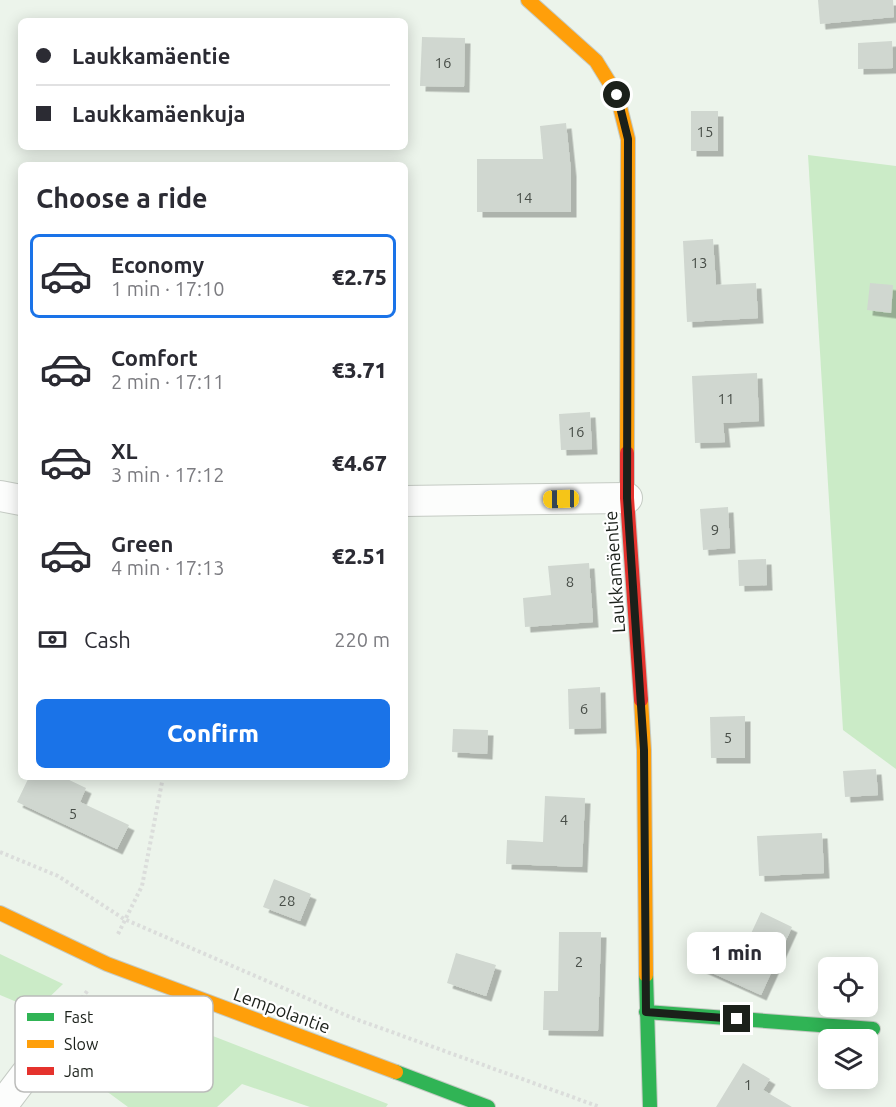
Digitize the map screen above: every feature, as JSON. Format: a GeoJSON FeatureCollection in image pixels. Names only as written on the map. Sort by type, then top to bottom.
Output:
{"type":"FeatureCollection","features":[{"type":"Feature","properties":{"kind":"street","name":"Laukkamäentie"},"geometry":{"type":"LineString","coordinates":[[528,0],[596,61],[617,95],[628,139],[627,498],[644,750],[646,1012],[650,1107]]}},
{"type":"Feature","properties":{"kind":"street"},"geometry":{"type":"LineString","coordinates":[[0,496],[18,499]]}},
{"type":"Feature","properties":{"kind":"street"},"geometry":{"type":"LineString","coordinates":[[408,501],[627,498]]}},
{"type":"Feature","properties":{"kind":"street","name":"Lempolantie"},"geometry":{"type":"LineString","coordinates":[[0,913],[107,964],[192,996]]}},
{"type":"Feature","properties":{"kind":"street","name":"Lempolantie"},"geometry":{"type":"LineString","coordinates":[[213,1004],[483,1106]]}},
{"type":"Feature","properties":{"kind":"street"},"geometry":{"type":"LineString","coordinates":[[646,1012],[873,1029]]}},
{"type":"Feature","properties":{"kind":"street"},"geometry":{"type":"LineString","coordinates":[[1,1107],[15,1089]]}},
{"type":"Feature","properties":{"kind":"path"},"geometry":{"type":"LineString","coordinates":[[83,996],[107,964],[124,920],[142,886],[162,780]]}},
{"type":"Feature","properties":{"kind":"path"},"geometry":{"type":"LineString","coordinates":[[0,852],[58,876],[124,920],[350,1017],[600,1107]]}},
{"type":"Feature","properties":{"kind":"green space"},"geometry":{"type":"Polygon","coordinates":[[[808,155],[896,166],[896,769],[843,730],[808,155]]]}},
{"type":"Feature","properties":{"kind":"green space"},"geometry":{"type":"Polygon","coordinates":[[[0,954],[63,984],[51,996],[15,996],[15,1001],[0,995],[0,954]]]}},
{"type":"Feature","properties":{"kind":"green space"},"geometry":{"type":"Polygon","coordinates":[[[213,1036],[388,1104],[386,1107],[310,1107],[242,1084],[217,1107],[128,1107],[108,1092],[213,1092],[213,1036]]]}},
{"type":"Feature","properties":{"kind":"building"},"geometry":{"type":"Polygon","coordinates":[[[818,0],[893,0],[894,17],[820,24],[818,0]]]}},
{"type":"Feature","properties":{"kind":"building"},"geometry":{"type":"Polygon","coordinates":[[[422,37],[465,38],[464,87],[420,86],[422,37]]]}},
{"type":"Feature","properties":{"kind":"building"},"geometry":{"type":"Polygon","coordinates":[[[892,41],[893,68],[858,69],[858,43],[892,41]]]}},
{"type":"Feature","properties":{"kind":"building"},"geometry":{"type":"Polygon","coordinates":[[[691,111],[718,111],[718,151],[691,151],[691,111]]]}},
{"type":"Feature","properties":{"kind":"building"},"geometry":{"type":"Polygon","coordinates":[[[566,123],[571,171],[571,212],[477,212],[477,159],[543,159],[540,126],[566,123]]]}},
{"type":"Feature","properties":{"kind":"building"},"geometry":{"type":"Polygon","coordinates":[[[713,239],[716,285],[756,283],[758,318],[687,322],[683,241],[713,239]]]}},
{"type":"Feature","properties":{"kind":"building"},"geometry":{"type":"Polygon","coordinates":[[[870,283],[893,285],[891,313],[867,310],[870,283]]]}},
{"type":"Feature","properties":{"kind":"building"},"geometry":{"type":"Polygon","coordinates":[[[757,373],[759,421],[723,423],[725,442],[695,443],[692,376],[757,373]]]}},
{"type":"Feature","properties":{"kind":"building"},"geometry":{"type":"Polygon","coordinates":[[[590,412],[592,449],[561,450],[559,414],[590,412]]]}},
{"type":"Feature","properties":{"kind":"building"},"geometry":{"type":"Polygon","coordinates":[[[728,507],[730,548],[703,550],[700,509],[728,507]]]}},
{"type":"Feature","properties":{"kind":"building"},"geometry":{"type":"Polygon","coordinates":[[[766,559],[767,585],[739,586],[738,560],[766,559]]]}},
{"type":"Feature","properties":{"kind":"building"},"geometry":{"type":"Polygon","coordinates":[[[589,563],[593,622],[525,627],[523,598],[551,595],[548,566],[589,563]]]}},
{"type":"Feature","properties":{"kind":"building"},"geometry":{"type":"Polygon","coordinates":[[[600,687],[601,728],[569,729],[568,689],[600,687]]]}},
{"type":"Feature","properties":{"kind":"building"},"geometry":{"type":"Polygon","coordinates":[[[745,716],[745,758],[711,758],[710,717],[745,716]]]}},
{"type":"Feature","properties":{"kind":"building"},"geometry":{"type":"Polygon","coordinates":[[[453,729],[488,730],[487,754],[452,752],[453,729]]]}},
{"type":"Feature","properties":{"kind":"building"},"geometry":{"type":"Polygon","coordinates":[[[876,769],[878,795],[845,797],[843,771],[876,769]]]}},
{"type":"Feature","properties":{"kind":"building"},"geometry":{"type":"Polygon","coordinates":[[[28,780],[69,780],[86,788],[80,802],[129,825],[117,849],[17,802],[28,780]]]}},
{"type":"Feature","properties":{"kind":"building"},"geometry":{"type":"Polygon","coordinates":[[[545,796],[585,798],[582,867],[506,864],[507,840],[543,842],[545,796]]]}},
{"type":"Feature","properties":{"kind":"building"},"geometry":{"type":"Polygon","coordinates":[[[822,833],[824,873],[759,876],[757,836],[822,833]]]}},
{"type":"Feature","properties":{"kind":"building"},"geometry":{"type":"Polygon","coordinates":[[[274,879],[311,894],[300,921],[263,907],[274,879]]]}},
{"type":"Feature","properties":{"kind":"building"},"geometry":{"type":"Polygon","coordinates":[[[761,912],[792,927],[761,995],[699,967],[712,940],[742,953],[761,912]]]}},
{"type":"Feature","properties":{"kind":"building"},"geometry":{"type":"Polygon","coordinates":[[[559,932],[601,932],[598,1031],[543,1030],[544,991],[558,991],[559,932]]]}},
{"type":"Feature","properties":{"kind":"building"},"geometry":{"type":"Polygon","coordinates":[[[456,953],[496,965],[486,996],[447,983],[456,953]]]}},
{"type":"Feature","properties":{"kind":"building"},"geometry":{"type":"Polygon","coordinates":[[[743,1063],[770,1079],[763,1090],[792,1107],[716,1107],[743,1063]]]}},
{"type":"Feature","properties":{"kind":"traffic: fast"},"geometry":{"type":"LineString","coordinates":[[646,975],[650,1107]]}},
{"type":"Feature","properties":{"kind":"traffic: fast"},"geometry":{"type":"LineString","coordinates":[[646,1012],[873,1029]]}},
{"type":"Feature","properties":{"kind":"traffic: fast"},"geometry":{"type":"LineString","coordinates":[[396,1072],[488,1107]]}},
{"type":"Feature","properties":{"kind":"traffic: slow"},"geometry":{"type":"LineString","coordinates":[[528,0],[596,61],[617,95],[628,139],[627,453]]}},
{"type":"Feature","properties":{"kind":"traffic: slow"},"geometry":{"type":"LineString","coordinates":[[641,700],[644,750],[646,975]]}},
{"type":"Feature","properties":{"kind":"traffic: slow"},"geometry":{"type":"LineString","coordinates":[[0,913],[107,964],[193,996]]}},
{"type":"Feature","properties":{"kind":"traffic: slow"},"geometry":{"type":"LineString","coordinates":[[213,1004],[396,1072]]}},
{"type":"Feature","properties":{"kind":"traffic: jam"},"geometry":{"type":"LineString","coordinates":[[627,453],[627,498],[641,700]]}},
{"type":"Feature","properties":{"kind":"route"},"geometry":{"type":"LineString","coordinates":[[617,95],[628,139],[627,498],[644,750],[646,1012],[737,1019]]}}]}
